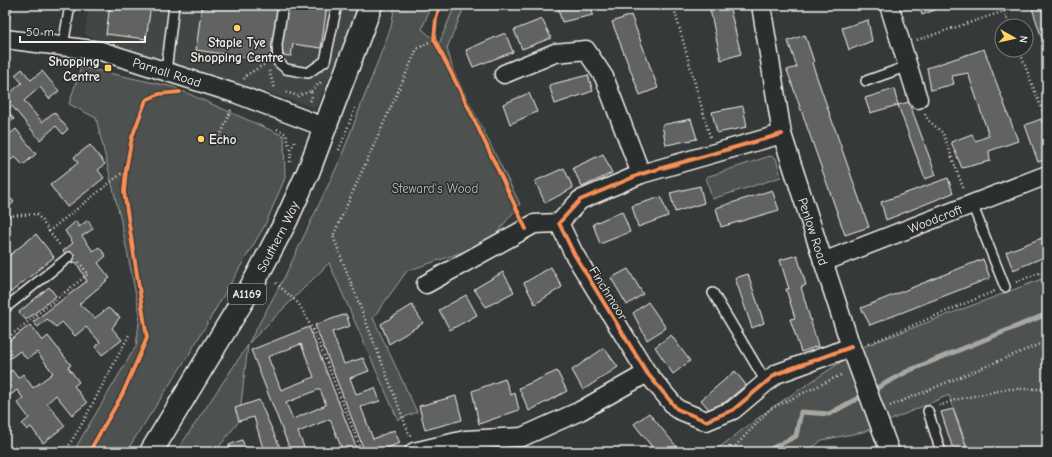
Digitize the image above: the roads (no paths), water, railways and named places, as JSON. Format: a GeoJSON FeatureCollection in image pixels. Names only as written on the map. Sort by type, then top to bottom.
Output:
{"type":"FeatureCollection","features":[{"type":"Feature","properties":{"kind":"main road","name":"Southern Way"},"geometry":{"type":"LineString","coordinates":[[151,452],[254,282],[309,170],[371,5]]}},
{"type":"Feature","properties":{"kind":"street","name":"Penlow Road"},"geometry":{"type":"LineString","coordinates":[[761,5],[782,134],[853,355],[890,452]]}},
{"type":"Feature","properties":{"kind":"street"},"geometry":{"type":"LineString","coordinates":[[888,5],[918,99]]}},
{"type":"Feature","properties":{"kind":"street","name":"Parnall Road"},"geometry":{"type":"LineString","coordinates":[[5,39],[101,51],[237,94],[324,127]]}},
{"type":"Feature","properties":{"kind":"street"},"geometry":{"type":"LineString","coordinates":[[504,74],[555,53],[586,50],[604,76],[641,174]]}},
{"type":"Feature","properties":{"kind":"street"},"geometry":{"type":"LineString","coordinates":[[426,284],[534,224],[559,223],[580,200],[641,174],[782,134]]}},
{"type":"Feature","properties":{"kind":"street","name":"Woodcroft"},"geometry":{"type":"LineString","coordinates":[[824,262],[1047,175]]}},
{"type":"Feature","properties":{"kind":"street","name":"Finchmoor"},"geometry":{"type":"LineString","coordinates":[[559,223],[574,254],[647,373],[677,409],[706,421],[733,410],[776,374],[853,355]]}},
{"type":"Feature","properties":{"kind":"street"},"geometry":{"type":"LineString","coordinates":[[421,451],[465,440],[522,437],[580,411],[647,373]]}},
{"type":"Feature","properties":{"kind":"lane"},"geometry":{"type":"LineString","coordinates":[[63,46],[70,5]]}},
{"type":"Feature","properties":{"kind":"lane"},"geometry":{"type":"LineString","coordinates":[[166,72],[174,5]]}},
{"type":"Feature","properties":{"kind":"lane"},"geometry":{"type":"LineString","coordinates":[[283,5],[277,45],[278,62],[286,70],[308,74],[325,61],[337,5]]}},
{"type":"Feature","properties":{"kind":"lane"},"geometry":{"type":"LineString","coordinates":[[866,81],[908,66]]}},
{"type":"Feature","properties":{"kind":"lane"},"geometry":{"type":"LineString","coordinates":[[971,205],[1005,287]]}},
{"type":"Feature","properties":{"kind":"lane"},"geometry":{"type":"LineString","coordinates":[[5,308],[69,257]]}},
{"type":"Feature","properties":{"kind":"lane"},"geometry":{"type":"LineString","coordinates":[[713,293],[766,382]]}},
{"type":"Feature","properties":{"kind":"lane"},"geometry":{"type":"LineString","coordinates":[[928,411],[941,452]]}},
{"type":"Feature","properties":{"kind":"waterway"},"geometry":{"type":"LineString","coordinates":[[765,452],[796,436],[801,412],[829,414],[908,371],[1047,314]]}},
{"type":"Feature","properties":{"kind":"place","name":"Staple Tye Shopping Centre"},"geometry":{"type":"Point","coordinates":[237,28]}},
{"type":"Feature","properties":{"kind":"place","name":"Shopping Centre"},"geometry":{"type":"Point","coordinates":[108,68]}},
{"type":"Feature","properties":{"kind":"place","name":"Echo"},"geometry":{"type":"Point","coordinates":[201,139]}},
{"type":"Feature","properties":{"kind":"park label","name":"Steward's Wood"},"geometry":{"type":"Point","coordinates":[435,188]}}]}
